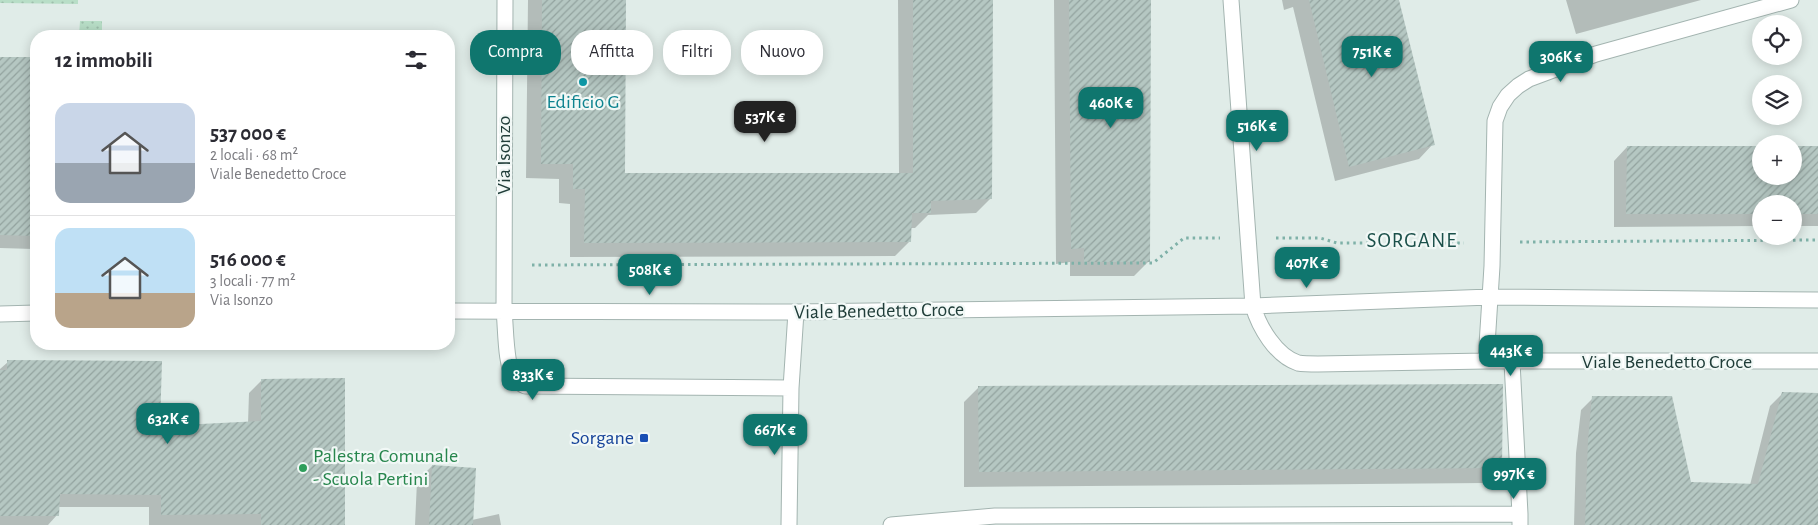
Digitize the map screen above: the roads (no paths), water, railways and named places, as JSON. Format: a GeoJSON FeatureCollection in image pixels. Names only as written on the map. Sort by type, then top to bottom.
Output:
{"type":"FeatureCollection","features":[{"type":"Feature","properties":{"kind":"street","name":"Via Isonzo"},"geometry":{"type":"LineString","coordinates":[[504,0],[504,311]]}},
{"type":"Feature","properties":{"kind":"street"},"geometry":{"type":"LineString","coordinates":[[1231,0],[1253,306]]}},
{"type":"Feature","properties":{"kind":"street"},"geometry":{"type":"LineString","coordinates":[[1486,361],[1490,297],[1495,122],[1500,107],[1508,95],[1529,79],[1596,54],[1791,0]]}},
{"type":"Feature","properties":{"kind":"street","name":"Viale Benedetto Croce"},"geometry":{"type":"LineString","coordinates":[[455,311],[796,312],[1253,306],[1490,297],[1818,300]]}},
{"type":"Feature","properties":{"kind":"street","name":"Viale Benedetto Croce"},"geometry":{"type":"LineString","coordinates":[[1253,306],[1267,337],[1276,348],[1298,362],[1318,364],[1486,361],[1818,361]]}},
{"type":"Feature","properties":{"kind":"street"},"geometry":{"type":"LineString","coordinates":[[504,311],[510,368],[515,379],[525,386],[791,388]]}},
{"type":"Feature","properties":{"kind":"street"},"geometry":{"type":"LineString","coordinates":[[789,525],[791,388],[796,312]]}},
{"type":"Feature","properties":{"kind":"street"},"geometry":{"type":"LineString","coordinates":[[0,314],[30,313]]}},
{"type":"Feature","properties":{"kind":"street"},"geometry":{"type":"LineString","coordinates":[[891,525],[995,516],[1475,515],[1520,520],[1512,362]]}},
{"type":"Feature","properties":{"kind":"place","name":"Edificio G"},"geometry":{"type":"Point","coordinates":[583,82]}},
{"type":"Feature","properties":{"kind":"place","name":"Sorgane"},"geometry":{"type":"Point","coordinates":[644,438]}},
{"type":"Feature","properties":{"kind":"place","name":"Palestra Comunale - Scuola Pertini"},"geometry":{"type":"Point","coordinates":[303,468]}},
{"type":"Feature","properties":{"kind":"district","name":"SORGANE"},"geometry":{"type":"Point","coordinates":[1412,240]}}]}
